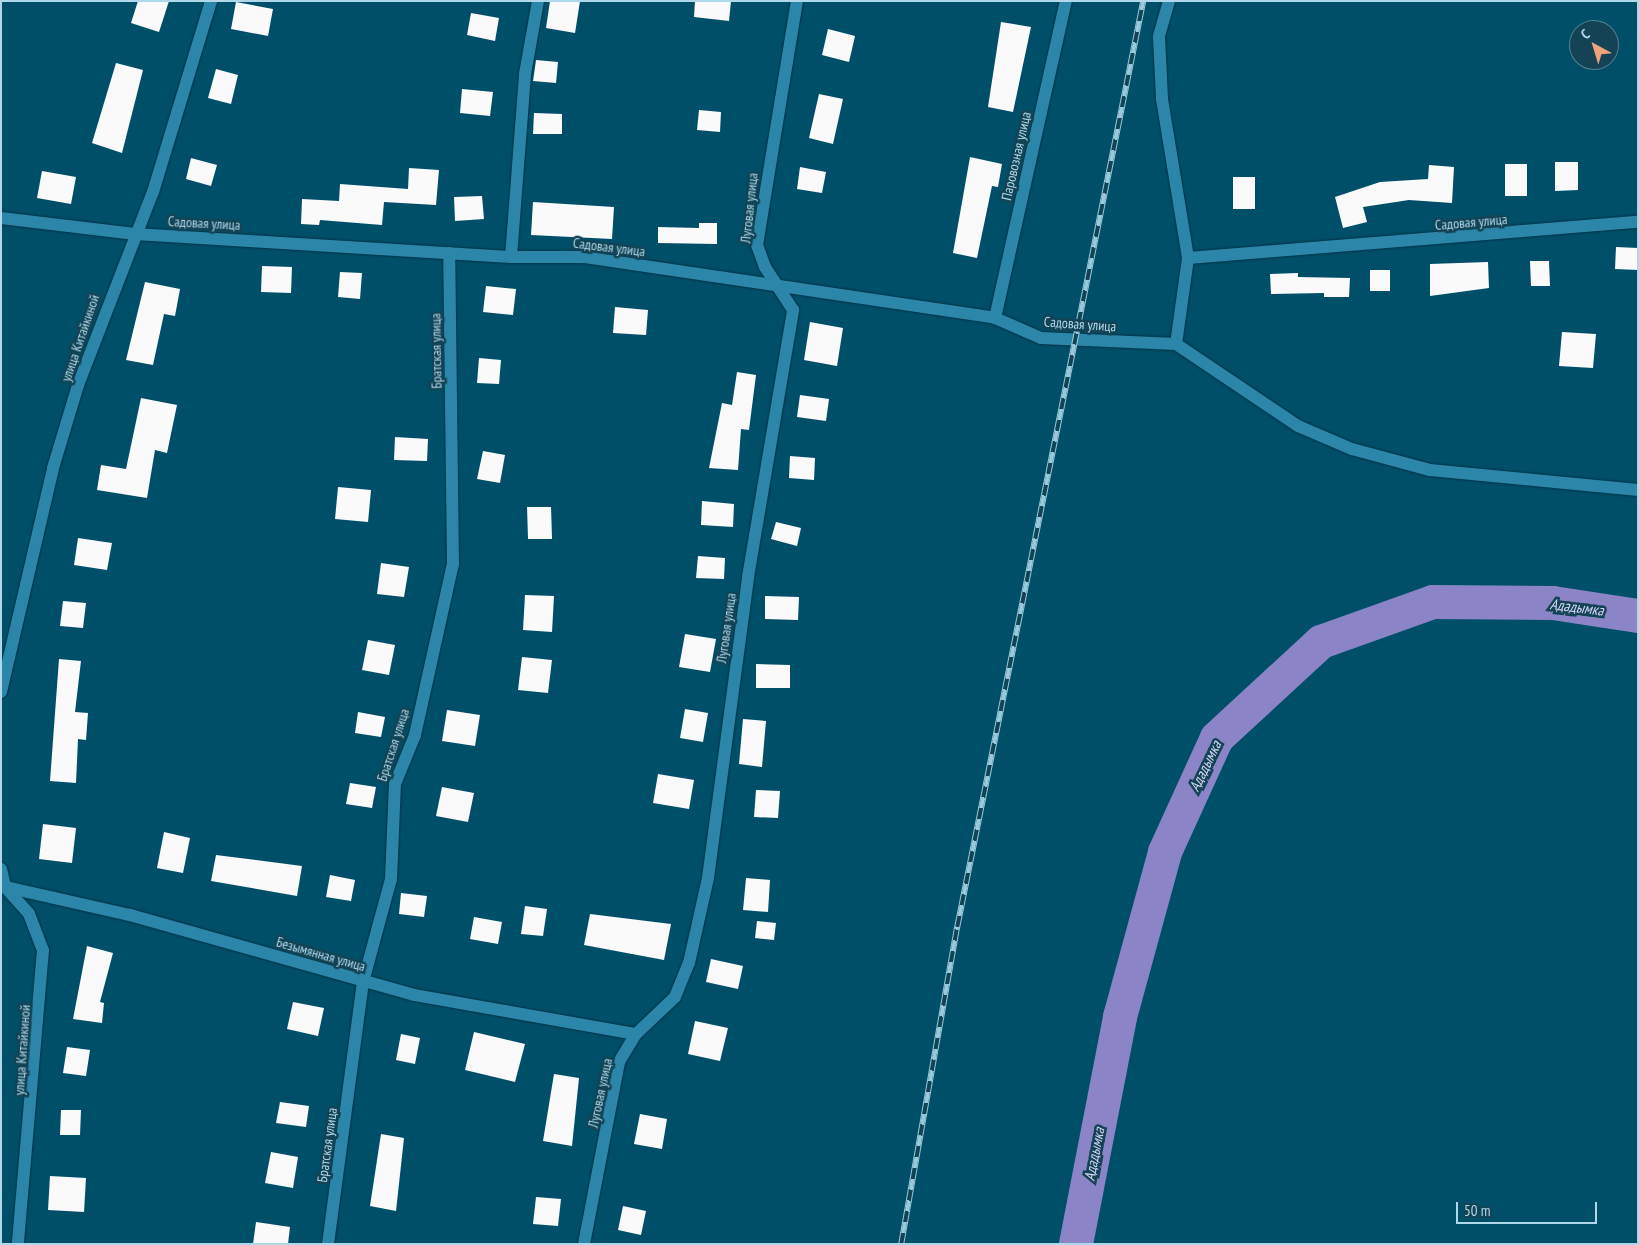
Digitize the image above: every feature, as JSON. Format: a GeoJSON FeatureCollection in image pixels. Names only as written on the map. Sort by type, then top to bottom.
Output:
{"type":"FeatureCollection","features":[{"type":"Feature","properties":{"kind":"street","name":"улица Китайкиной"},"geometry":{"type":"LineString","coordinates":[[1,692],[53,468],[102,314],[154,192],[211,1]]}},
{"type":"Feature","properties":{"kind":"street"},"geometry":{"type":"LineString","coordinates":[[511,257],[525,74],[538,1]]}},
{"type":"Feature","properties":{"kind":"street","name":"Луговая улица"},"geometry":{"type":"LineString","coordinates":[[584,1244],[619,1062],[636,1034],[658,1018],[675,997],[698,931],[748,577],[794,310],[782,289],[765,267],[757,245],[797,1]]}},
{"type":"Feature","properties":{"kind":"street","name":"Паровозная улица"},"geometry":{"type":"LineString","coordinates":[[995,318],[1066,1]]}},
{"type":"Feature","properties":{"kind":"street"},"geometry":{"type":"LineString","coordinates":[[1169,1],[1159,37],[1162,99],[1188,258],[1176,344],[1298,426],[1352,449],[1430,470],[1638,490]]}},
{"type":"Feature","properties":{"kind":"street","name":"Садовая улица"},"geometry":{"type":"LineString","coordinates":[[1,218],[135,234],[511,257],[584,256],[782,289],[995,318],[1041,338],[1176,344]]}},
{"type":"Feature","properties":{"kind":"street","name":"Садовая улица"},"geometry":{"type":"LineString","coordinates":[[1188,258],[1638,222]]}},
{"type":"Feature","properties":{"kind":"street","name":"Братская улица"},"geometry":{"type":"LineString","coordinates":[[328,1244],[363,982],[392,880],[395,784],[415,735],[453,564],[449,253]]}},
{"type":"Feature","properties":{"kind":"street","name":"улица Китайкиной"},"geometry":{"type":"LineString","coordinates":[[1,869],[3,887],[29,914],[43,950],[18,1244]]}},
{"type":"Feature","properties":{"kind":"street","name":"Безымянная улица"},"geometry":{"type":"LineString","coordinates":[[3,887],[130,915],[414,995],[636,1034]]}},
{"type":"Feature","properties":{"kind":"building"},"geometry":{"type":"Polygon","coordinates":[[[138,1],[169,1],[159,32],[131,23],[138,1]]]}},
{"type":"Feature","properties":{"kind":"building"},"geometry":{"type":"Polygon","coordinates":[[[550,1],[580,1],[575,33],[546,28],[550,1]]]}},
{"type":"Feature","properties":{"kind":"building"},"geometry":{"type":"Polygon","coordinates":[[[695,1],[731,1],[729,21],[694,17],[695,1]]]}},
{"type":"Feature","properties":{"kind":"building"},"geometry":{"type":"Polygon","coordinates":[[[236,2],[273,9],[268,36],[231,29],[236,2]]]}},
{"type":"Feature","properties":{"kind":"building"},"geometry":{"type":"Polygon","coordinates":[[[471,13],[499,18],[495,41],[467,35],[471,13]]]}},
{"type":"Feature","properties":{"kind":"building"},"geometry":{"type":"Polygon","coordinates":[[[1001,22],[1031,27],[1013,112],[988,107],[1001,22]]]}},
{"type":"Feature","properties":{"kind":"building"},"geometry":{"type":"Polygon","coordinates":[[[828,29],[855,36],[849,62],[822,55],[828,29]]]}},
{"type":"Feature","properties":{"kind":"building"},"geometry":{"type":"Polygon","coordinates":[[[536,60],[558,62],[556,83],[533,81],[536,60]]]}},
{"type":"Feature","properties":{"kind":"building"},"geometry":{"type":"Polygon","coordinates":[[[116,63],[143,70],[122,153],[92,143],[116,63]]]}},
{"type":"Feature","properties":{"kind":"building"},"geometry":{"type":"Polygon","coordinates":[[[216,69],[238,75],[231,104],[208,98],[216,69]]]}},
{"type":"Feature","properties":{"kind":"building"},"geometry":{"type":"Polygon","coordinates":[[[462,89],[493,92],[490,116],[460,113],[462,89]]]}},
{"type":"Feature","properties":{"kind":"building"},"geometry":{"type":"Polygon","coordinates":[[[819,94],[843,99],[833,144],[809,138],[819,94]]]}},
{"type":"Feature","properties":{"kind":"building"},"geometry":{"type":"Polygon","coordinates":[[[699,110],[721,112],[720,132],[697,130],[699,110]]]}},
{"type":"Feature","properties":{"kind":"building"},"geometry":{"type":"Polygon","coordinates":[[[534,113],[562,114],[562,134],[533,134],[534,113]]]}},
{"type":"Feature","properties":{"kind":"building"},"geometry":{"type":"Polygon","coordinates":[[[970,157],[1002,164],[998,187],[992,186],[977,258],[953,253],[970,157]]]}},
{"type":"Feature","properties":{"kind":"building"},"geometry":{"type":"Polygon","coordinates":[[[191,158],[217,165],[211,186],[186,179],[191,158]]]}},
{"type":"Feature","properties":{"kind":"building"},"geometry":{"type":"Polygon","coordinates":[[[1555,162],[1578,162],[1578,190],[1555,191],[1555,162]]]}},
{"type":"Feature","properties":{"kind":"building"},"geometry":{"type":"Polygon","coordinates":[[[1505,164],[1527,164],[1527,196],[1505,196],[1505,164]]]}},
{"type":"Feature","properties":{"kind":"building"},"geometry":{"type":"Polygon","coordinates":[[[1429,165],[1454,167],[1452,203],[1409,200],[1363,207],[1367,222],[1343,228],[1335,197],[1380,182],[1428,179],[1429,165]]]}},
{"type":"Feature","properties":{"kind":"building"},"geometry":{"type":"Polygon","coordinates":[[[800,167],[826,172],[822,193],[797,189],[800,167]]]}},
{"type":"Feature","properties":{"kind":"building"},"geometry":{"type":"Polygon","coordinates":[[[409,168],[439,170],[436,205],[384,202],[382,225],[320,220],[319,225],[301,224],[302,199],[339,201],[340,184],[408,189],[409,168]]]}},
{"type":"Feature","properties":{"kind":"building"},"geometry":{"type":"Polygon","coordinates":[[[42,171],[76,177],[71,204],[37,198],[42,171]]]}},
{"type":"Feature","properties":{"kind":"building"},"geometry":{"type":"Polygon","coordinates":[[[1233,177],[1255,177],[1255,209],[1233,209],[1233,177]]]}},
{"type":"Feature","properties":{"kind":"building"},"geometry":{"type":"Polygon","coordinates":[[[482,196],[484,219],[455,221],[454,197],[482,196]]]}},
{"type":"Feature","properties":{"kind":"building"},"geometry":{"type":"Polygon","coordinates":[[[533,202],[614,207],[612,239],[531,235],[533,202]]]}},
{"type":"Feature","properties":{"kind":"building"},"geometry":{"type":"Polygon","coordinates":[[[699,223],[717,223],[717,244],[658,243],[658,227],[699,228],[699,223]]]}},
{"type":"Feature","properties":{"kind":"building"},"geometry":{"type":"Polygon","coordinates":[[[1616,247],[1638,248],[1638,270],[1615,269],[1616,247]]]}},
{"type":"Feature","properties":{"kind":"building"},"geometry":{"type":"Polygon","coordinates":[[[1530,261],[1549,261],[1550,286],[1531,286],[1530,261]]]}},
{"type":"Feature","properties":{"kind":"building"},"geometry":{"type":"Polygon","coordinates":[[[1488,262],[1489,288],[1430,296],[1430,264],[1488,262]]]}},
{"type":"Feature","properties":{"kind":"building"},"geometry":{"type":"Polygon","coordinates":[[[262,266],[292,267],[291,293],[261,292],[262,266]]]}},
{"type":"Feature","properties":{"kind":"building"},"geometry":{"type":"Polygon","coordinates":[[[1370,270],[1390,270],[1390,291],[1370,291],[1370,270]]]}},
{"type":"Feature","properties":{"kind":"building"},"geometry":{"type":"Polygon","coordinates":[[[340,272],[362,273],[360,299],[338,297],[340,272]]]}},
{"type":"Feature","properties":{"kind":"building"},"geometry":{"type":"Polygon","coordinates":[[[1298,273],[1298,277],[1350,278],[1349,297],[1324,297],[1324,293],[1271,294],[1270,274],[1298,273]]]}},
{"type":"Feature","properties":{"kind":"building"},"geometry":{"type":"Polygon","coordinates":[[[145,282],[180,289],[175,316],[164,314],[153,365],[126,360],[145,282]]]}},
{"type":"Feature","properties":{"kind":"building"},"geometry":{"type":"Polygon","coordinates":[[[486,286],[516,289],[513,315],[483,312],[486,286]]]}},
{"type":"Feature","properties":{"kind":"building"},"geometry":{"type":"Polygon","coordinates":[[[615,307],[648,310],[646,335],[613,333],[615,307]]]}},
{"type":"Feature","properties":{"kind":"building"},"geometry":{"type":"Polygon","coordinates":[[[810,322],[843,328],[837,366],[804,360],[810,322]]]}},
{"type":"Feature","properties":{"kind":"building"},"geometry":{"type":"Polygon","coordinates":[[[1562,332],[1596,334],[1593,368],[1559,366],[1562,332]]]}},
{"type":"Feature","properties":{"kind":"building"},"geometry":{"type":"Polygon","coordinates":[[[479,358],[501,360],[499,384],[477,383],[479,358]]]}},
{"type":"Feature","properties":{"kind":"building"},"geometry":{"type":"Polygon","coordinates":[[[737,372],[756,375],[749,430],[741,429],[738,470],[709,468],[722,403],[732,405],[737,372]]]}},
{"type":"Feature","properties":{"kind":"building"},"geometry":{"type":"Polygon","coordinates":[[[800,395],[829,399],[826,421],[797,417],[800,395]]]}},
{"type":"Feature","properties":{"kind":"building"},"geometry":{"type":"Polygon","coordinates":[[[141,398],[177,405],[167,453],[155,450],[147,498],[97,490],[101,465],[126,469],[141,398]]]}},
{"type":"Feature","properties":{"kind":"building"},"geometry":{"type":"Polygon","coordinates":[[[395,437],[428,439],[427,461],[394,460],[395,437]]]}},
{"type":"Feature","properties":{"kind":"building"},"geometry":{"type":"Polygon","coordinates":[[[483,451],[505,455],[500,483],[477,479],[483,451]]]}},
{"type":"Feature","properties":{"kind":"building"},"geometry":{"type":"Polygon","coordinates":[[[790,456],[815,458],[814,480],[789,478],[790,456]]]}},
{"type":"Feature","properties":{"kind":"building"},"geometry":{"type":"Polygon","coordinates":[[[338,487],[371,490],[368,522],[335,519],[338,487]]]}},
{"type":"Feature","properties":{"kind":"building"},"geometry":{"type":"Polygon","coordinates":[[[702,501],[734,504],[733,527],[701,525],[702,501]]]}},
{"type":"Feature","properties":{"kind":"building"},"geometry":{"type":"Polygon","coordinates":[[[527,507],[551,507],[552,539],[528,539],[527,507]]]}},
{"type":"Feature","properties":{"kind":"building"},"geometry":{"type":"Polygon","coordinates":[[[776,522],[801,528],[797,546],[771,539],[776,522]]]}},
{"type":"Feature","properties":{"kind":"building"},"geometry":{"type":"Polygon","coordinates":[[[78,538],[112,543],[107,570],[74,565],[78,538]]]}},
{"type":"Feature","properties":{"kind":"building"},"geometry":{"type":"Polygon","coordinates":[[[698,556],[725,558],[724,579],[696,578],[698,556]]]}},
{"type":"Feature","properties":{"kind":"building"},"geometry":{"type":"Polygon","coordinates":[[[381,563],[409,567],[404,597],[377,594],[381,563]]]}},
{"type":"Feature","properties":{"kind":"building"},"geometry":{"type":"Polygon","coordinates":[[[525,595],[554,596],[552,632],[523,630],[525,595]]]}},
{"type":"Feature","properties":{"kind":"building"},"geometry":{"type":"Polygon","coordinates":[[[765,596],[799,597],[798,620],[765,619],[765,596]]]}},
{"type":"Feature","properties":{"kind":"building"},"geometry":{"type":"Polygon","coordinates":[[[63,601],[86,603],[83,628],[60,626],[63,601]]]}},
{"type":"Feature","properties":{"kind":"building"},"geometry":{"type":"Polygon","coordinates":[[[685,634],[716,639],[710,672],[679,667],[685,634]]]}},
{"type":"Feature","properties":{"kind":"building"},"geometry":{"type":"Polygon","coordinates":[[[368,640],[395,645],[389,675],[362,670],[368,640]]]}},
{"type":"Feature","properties":{"kind":"building"},"geometry":{"type":"Polygon","coordinates":[[[522,657],[552,660],[548,693],[518,690],[522,657]]]}},
{"type":"Feature","properties":{"kind":"building"},"geometry":{"type":"Polygon","coordinates":[[[59,659],[81,661],[75,712],[88,713],[86,740],[78,739],[76,783],[50,781],[59,659]]]}},
{"type":"Feature","properties":{"kind":"building"},"geometry":{"type":"Polygon","coordinates":[[[756,664],[790,665],[790,688],[756,688],[756,664]]]}},
{"type":"Feature","properties":{"kind":"building"},"geometry":{"type":"Polygon","coordinates":[[[685,709],[708,713],[703,742],[680,738],[685,709]]]}},
{"type":"Feature","properties":{"kind":"building"},"geometry":{"type":"Polygon","coordinates":[[[447,710],[480,715],[475,746],[442,741],[447,710]]]}},
{"type":"Feature","properties":{"kind":"building"},"geometry":{"type":"Polygon","coordinates":[[[358,712],[385,717],[381,737],[355,733],[358,712]]]}},
{"type":"Feature","properties":{"kind":"building"},"geometry":{"type":"Polygon","coordinates":[[[743,719],[766,721],[762,767],[739,764],[743,719]]]}},
{"type":"Feature","properties":{"kind":"building"},"geometry":{"type":"Polygon","coordinates":[[[658,774],[694,780],[689,809],[653,803],[658,774]]]}},
{"type":"Feature","properties":{"kind":"building"},"geometry":{"type":"Polygon","coordinates":[[[350,783],[376,787],[372,808],[346,804],[350,783]]]}},
{"type":"Feature","properties":{"kind":"building"},"geometry":{"type":"Polygon","coordinates":[[[442,787],[474,793],[468,822],[436,816],[442,787]]]}},
{"type":"Feature","properties":{"kind":"building"},"geometry":{"type":"Polygon","coordinates":[[[756,790],[780,791],[778,818],[754,817],[756,790]]]}},
{"type":"Feature","properties":{"kind":"building"},"geometry":{"type":"Polygon","coordinates":[[[43,824],[76,828],[72,863],[39,859],[43,824]]]}},
{"type":"Feature","properties":{"kind":"building"},"geometry":{"type":"Polygon","coordinates":[[[164,832],[190,838],[183,873],[157,868],[164,832]]]}},
{"type":"Feature","properties":{"kind":"building"},"geometry":{"type":"Polygon","coordinates":[[[216,855],[302,866],[297,896],[211,881],[216,855]]]}},
{"type":"Feature","properties":{"kind":"building"},"geometry":{"type":"Polygon","coordinates":[[[330,875],[355,880],[351,901],[326,897],[330,875]]]}},
{"type":"Feature","properties":{"kind":"building"},"geometry":{"type":"Polygon","coordinates":[[[746,878],[770,880],[768,912],[743,910],[746,878]]]}},
{"type":"Feature","properties":{"kind":"building"},"geometry":{"type":"Polygon","coordinates":[[[401,893],[427,896],[424,917],[399,914],[401,893]]]}},
{"type":"Feature","properties":{"kind":"building"},"geometry":{"type":"Polygon","coordinates":[[[525,906],[547,909],[543,936],[521,934],[525,906]]]}},
{"type":"Feature","properties":{"kind":"building"},"geometry":{"type":"Polygon","coordinates":[[[590,914],[671,924],[664,960],[584,945],[590,914]]]}},
{"type":"Feature","properties":{"kind":"building"},"geometry":{"type":"Polygon","coordinates":[[[474,917],[502,922],[498,944],[470,939],[474,917]]]}},
{"type":"Feature","properties":{"kind":"building"},"geometry":{"type":"Polygon","coordinates":[[[757,921],[776,923],[774,940],[755,938],[757,921]]]}},
{"type":"Feature","properties":{"kind":"building"},"geometry":{"type":"Polygon","coordinates":[[[87,946],[113,953],[100,1002],[104,1003],[102,1023],[73,1019],[87,946]]]}},
{"type":"Feature","properties":{"kind":"building"},"geometry":{"type":"Polygon","coordinates":[[[711,959],[743,966],[738,989],[706,982],[711,959]]]}},
{"type":"Feature","properties":{"kind":"building"},"geometry":{"type":"Polygon","coordinates":[[[293,1002],[324,1008],[318,1036],[287,1029],[293,1002]]]}},
{"type":"Feature","properties":{"kind":"building"},"geometry":{"type":"Polygon","coordinates":[[[695,1021],[728,1028],[720,1061],[688,1054],[695,1021]]]}},
{"type":"Feature","properties":{"kind":"building"},"geometry":{"type":"Polygon","coordinates":[[[474,1032],[525,1044],[515,1082],[465,1070],[474,1032]]]}},
{"type":"Feature","properties":{"kind":"building"},"geometry":{"type":"Polygon","coordinates":[[[401,1034],[420,1038],[415,1064],[396,1060],[401,1034]]]}},
{"type":"Feature","properties":{"kind":"building"},"geometry":{"type":"Polygon","coordinates":[[[67,1047],[90,1050],[86,1076],[63,1073],[67,1047]]]}},
{"type":"Feature","properties":{"kind":"building"},"geometry":{"type":"Polygon","coordinates":[[[554,1074],[579,1078],[572,1146],[543,1141],[554,1074]]]}},
{"type":"Feature","properties":{"kind":"building"},"geometry":{"type":"Polygon","coordinates":[[[280,1102],[309,1106],[306,1127],[276,1123],[280,1102]]]}},
{"type":"Feature","properties":{"kind":"building"},"geometry":{"type":"Polygon","coordinates":[[[61,1110],[81,1110],[80,1135],[60,1135],[61,1110]]]}},
{"type":"Feature","properties":{"kind":"building"},"geometry":{"type":"Polygon","coordinates":[[[640,1114],[667,1119],[662,1149],[634,1144],[640,1114]]]}},
{"type":"Feature","properties":{"kind":"building"},"geometry":{"type":"Polygon","coordinates":[[[381,1134],[404,1138],[396,1211],[370,1206],[381,1134]]]}},
{"type":"Feature","properties":{"kind":"building"},"geometry":{"type":"Polygon","coordinates":[[[271,1152],[298,1157],[293,1188],[265,1183],[271,1152]]]}},
{"type":"Feature","properties":{"kind":"building"},"geometry":{"type":"Polygon","coordinates":[[[50,1176],[86,1178],[84,1212],[48,1210],[50,1176]]]}},
{"type":"Feature","properties":{"kind":"building"},"geometry":{"type":"Polygon","coordinates":[[[536,1197],[561,1199],[558,1226],[533,1224],[536,1197]]]}},
{"type":"Feature","properties":{"kind":"building"},"geometry":{"type":"Polygon","coordinates":[[[623,1206],[646,1211],[641,1235],[618,1230],[623,1206]]]}},
{"type":"Feature","properties":{"kind":"building"},"geometry":{"type":"Polygon","coordinates":[[[256,1222],[290,1227],[288,1244],[253,1244],[256,1222]]]}},
{"type":"Feature","properties":{"kind":"waterway","name":"Ададымка"},"geometry":{"type":"LineString","coordinates":[[1076,1244],[1120,1017],[1165,852],[1217,738],[1321,642],[1433,602],[1553,603],[1638,616]]}},
{"type":"Feature","properties":{"kind":"railway"},"geometry":{"type":"LineString","coordinates":[[901,1244],[957,927],[1143,1]]}}]}
